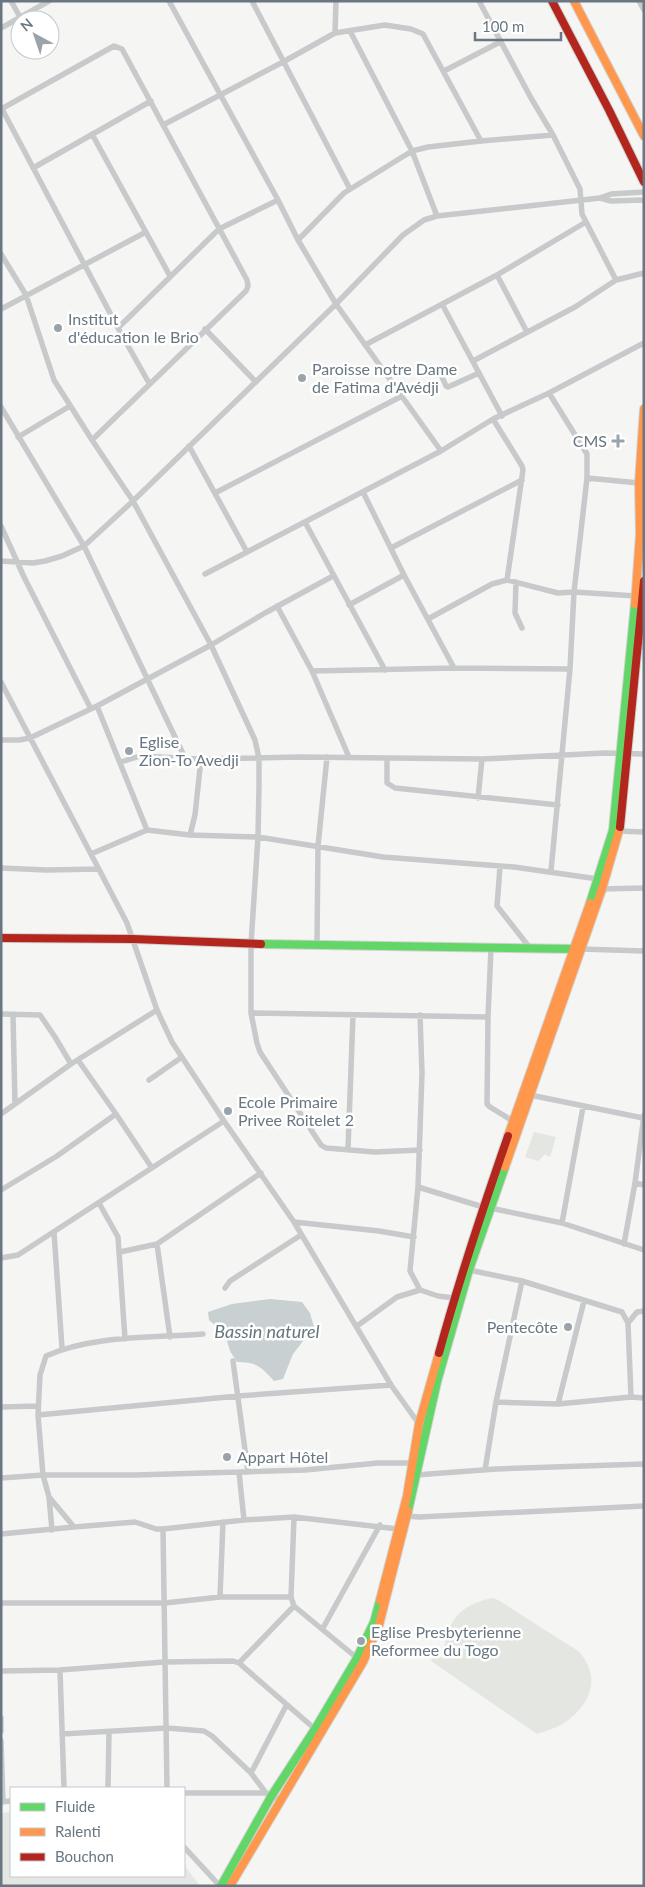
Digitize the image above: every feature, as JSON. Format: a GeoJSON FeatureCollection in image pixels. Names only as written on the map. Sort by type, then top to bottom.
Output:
{"type":"FeatureCollection","features":[{"type":"Feature","properties":{"kind":"main road"},"geometry":{"type":"LineString","coordinates":[[552,1],[619,130],[629,156],[644,182]]}},
{"type":"Feature","properties":{"kind":"main road"},"geometry":{"type":"LineString","coordinates":[[574,1],[644,136]]}},
{"type":"Feature","properties":{"kind":"main road"},"geometry":{"type":"LineString","coordinates":[[230,1886],[363,1662],[379,1625],[416,1475],[419,1424],[454,1298],[486,1207],[513,1121],[577,949],[602,889],[619,831],[623,754],[642,534],[639,483],[644,409]]}},
{"type":"Feature","properties":{"kind":"main road"},"geometry":{"type":"LineString","coordinates":[[220,1886],[269,1794],[315,1729],[357,1658],[374,1622],[390,1554],[486,1207],[530,1095],[613,830],[623,754],[640,672],[644,581]]}},
{"type":"Feature","properties":{"kind":"main road"},"geometry":{"type":"LineString","coordinates":[[1,938],[133,939],[250,944],[577,949]]}},
{"type":"Feature","properties":{"kind":"street"},"geometry":{"type":"LineString","coordinates":[[34,10],[49,1]]}},
{"type":"Feature","properties":{"kind":"street"},"geometry":{"type":"LineString","coordinates":[[169,1],[298,240],[336,304],[441,451]]}},
{"type":"Feature","properties":{"kind":"street"},"geometry":{"type":"LineString","coordinates":[[252,1],[350,189]]}},
{"type":"Feature","properties":{"kind":"street"},"geometry":{"type":"LineString","coordinates":[[335,33],[336,1]]}},
{"type":"Feature","properties":{"kind":"street"},"geometry":{"type":"LineString","coordinates":[[479,1],[553,135],[580,189],[582,214],[616,280]]}},
{"type":"Feature","properties":{"kind":"street"},"geometry":{"type":"LineString","coordinates":[[639,1],[644,10]]}},
{"type":"Feature","properties":{"kind":"street"},"geometry":{"type":"LineString","coordinates":[[163,125],[335,33],[385,25],[419,31],[425,38],[481,141]]}},
{"type":"Feature","properties":{"kind":"street"},"geometry":{"type":"LineString","coordinates":[[350,31],[412,152],[437,216]]}},
{"type":"Feature","properties":{"kind":"street"},"geometry":{"type":"LineString","coordinates":[[444,71],[500,42]]}},
{"type":"Feature","properties":{"kind":"street"},"geometry":{"type":"LineString","coordinates":[[92,440],[246,291],[248,286],[247,280],[122,49],[114,46],[2,109],[149,383]]}},
{"type":"Feature","properties":{"kind":"street"},"geometry":{"type":"LineString","coordinates":[[33,168],[151,101]]}},
{"type":"Feature","properties":{"kind":"street"},"geometry":{"type":"LineString","coordinates":[[92,134],[170,276]]}},
{"type":"Feature","properties":{"kind":"street"},"geometry":{"type":"LineString","coordinates":[[298,240],[350,189],[412,152],[428,147],[553,135]]}},
{"type":"Feature","properties":{"kind":"street"},"geometry":{"type":"LineString","coordinates":[[1,560],[45,562],[84,546],[336,304],[403,234],[424,220],[437,216],[600,198],[611,194],[644,192]]}},
{"type":"Feature","properties":{"kind":"street"},"geometry":{"type":"LineString","coordinates":[[600,198],[611,201],[644,200]]}},
{"type":"Feature","properties":{"kind":"street"},"geometry":{"type":"LineString","coordinates":[[118,328],[219,229],[278,200]]}},
{"type":"Feature","properties":{"kind":"street"},"geometry":{"type":"LineString","coordinates":[[365,345],[497,275],[586,222]]}},
{"type":"Feature","properties":{"kind":"street"},"geometry":{"type":"LineString","coordinates":[[1,308],[146,232]]}},
{"type":"Feature","properties":{"kind":"street"},"geometry":{"type":"LineString","coordinates":[[1,254],[26,295],[50,368],[70,406],[133,501],[211,645],[255,740],[259,758],[258,837],[250,944],[251,1013],[260,1052],[316,1140],[326,1148],[375,1152],[420,1150]]}},
{"type":"Feature","properties":{"kind":"street"},"geometry":{"type":"LineString","coordinates":[[473,362],[575,307],[616,280],[644,273]]}},
{"type":"Feature","properties":{"kind":"street"},"geometry":{"type":"LineString","coordinates":[[497,275],[527,332]]}},
{"type":"Feature","properties":{"kind":"street"},"geometry":{"type":"LineString","coordinates":[[442,304],[502,416]]}},
{"type":"Feature","properties":{"kind":"street"},"geometry":{"type":"LineString","coordinates":[[205,329],[256,382]]}},
{"type":"Feature","properties":{"kind":"street"},"geometry":{"type":"LineString","coordinates":[[205,574],[441,451],[493,419],[549,393],[644,343]]}},
{"type":"Feature","properties":{"kind":"street"},"geometry":{"type":"LineString","coordinates":[[439,370],[448,387],[479,373]]}},
{"type":"Feature","properties":{"kind":"street"},"geometry":{"type":"LineString","coordinates":[[549,393],[588,454],[574,592],[570,669],[551,871]]}},
{"type":"Feature","properties":{"kind":"street"},"geometry":{"type":"LineString","coordinates":[[215,493],[402,396]]}},
{"type":"Feature","properties":{"kind":"street"},"geometry":{"type":"LineString","coordinates":[[18,436],[70,406]]}},
{"type":"Feature","properties":{"kind":"street"},"geometry":{"type":"LineString","coordinates":[[1,407],[84,546],[185,758]]}},
{"type":"Feature","properties":{"kind":"street"},"geometry":{"type":"LineString","coordinates":[[493,419],[522,466],[522,480],[507,580]]}},
{"type":"Feature","properties":{"kind":"street"},"geometry":{"type":"LineString","coordinates":[[189,446],[247,552]]}},
{"type":"Feature","properties":{"kind":"street"},"geometry":{"type":"LineString","coordinates":[[587,478],[639,483]]}},
{"type":"Feature","properties":{"kind":"street"},"geometry":{"type":"LineString","coordinates":[[391,548],[522,480]]}},
{"type":"Feature","properties":{"kind":"street"},"geometry":{"type":"LineString","coordinates":[[363,492],[404,575],[454,668]]}},
{"type":"Feature","properties":{"kind":"street"},"geometry":{"type":"LineString","coordinates":[[305,522],[385,670]]}},
{"type":"Feature","properties":{"kind":"street"},"geometry":{"type":"LineString","coordinates":[[1,526],[91,708]]}},
{"type":"Feature","properties":{"kind":"street"},"geometry":{"type":"LineString","coordinates":[[349,604],[404,575]]}},
{"type":"Feature","properties":{"kind":"street"},"geometry":{"type":"LineString","coordinates":[[1,740],[30,738],[97,706],[211,645],[333,576]]}},
{"type":"Feature","properties":{"kind":"street"},"geometry":{"type":"LineString","coordinates":[[428,619],[492,584],[507,580],[558,592],[636,596]]}},
{"type":"Feature","properties":{"kind":"street"},"geometry":{"type":"LineString","coordinates":[[516,582],[515,614],[522,628]]}},
{"type":"Feature","properties":{"kind":"street"},"geometry":{"type":"LineString","coordinates":[[277,606],[312,671],[349,757]]}},
{"type":"Feature","properties":{"kind":"street"},"geometry":{"type":"LineString","coordinates":[[312,671],[454,668],[570,669]]}},
{"type":"Feature","properties":{"kind":"street"},"geometry":{"type":"LineString","coordinates":[[1,682],[127,922],[157,1010],[182,1057],[294,1222],[391,1385],[419,1424]]}},
{"type":"Feature","properties":{"kind":"street"},"geometry":{"type":"LineString","coordinates":[[97,706],[147,830]]}},
{"type":"Feature","properties":{"kind":"street"},"geometry":{"type":"LineString","coordinates":[[121,762],[140,756],[200,759],[349,757],[482,759],[561,755],[644,754]]}},
{"type":"Feature","properties":{"kind":"street"},"geometry":{"type":"LineString","coordinates":[[317,944],[318,846],[327,757]]}},
{"type":"Feature","properties":{"kind":"street"},"geometry":{"type":"LineString","coordinates":[[190,835],[195,815],[200,759]]}},
{"type":"Feature","properties":{"kind":"street"},"geometry":{"type":"LineString","coordinates":[[387,759],[387,782],[394,788],[558,805]]}},
{"type":"Feature","properties":{"kind":"street"},"geometry":{"type":"LineString","coordinates":[[478,798],[482,759]]}},
{"type":"Feature","properties":{"kind":"street"},"geometry":{"type":"LineString","coordinates":[[91,854],[147,830],[190,835],[258,837],[383,857],[551,871],[598,879]]}},
{"type":"Feature","properties":{"kind":"street"},"geometry":{"type":"LineString","coordinates":[[619,831],[644,832]]}},
{"type":"Feature","properties":{"kind":"street"},"geometry":{"type":"LineString","coordinates":[[500,867],[497,906],[530,948]]}},
{"type":"Feature","properties":{"kind":"street"},"geometry":{"type":"LineString","coordinates":[[1,868],[46,870],[99,868]]}},
{"type":"Feature","properties":{"kind":"street"},"geometry":{"type":"LineString","coordinates":[[602,889],[644,888]]}},
{"type":"Feature","properties":{"kind":"street"},"geometry":{"type":"LineString","coordinates":[[491,948],[487,1104],[513,1121]]}},
{"type":"Feature","properties":{"kind":"street"},"geometry":{"type":"LineString","coordinates":[[577,949],[644,951]]}},
{"type":"Feature","properties":{"kind":"street"},"geometry":{"type":"LineString","coordinates":[[1,1114],[71,1064],[157,1010]]}},
{"type":"Feature","properties":{"kind":"street"},"geometry":{"type":"LineString","coordinates":[[251,1013],[488,1017]]}},
{"type":"Feature","properties":{"kind":"street"},"geometry":{"type":"LineString","coordinates":[[1,1014],[36,1014],[43,1018],[71,1064]]}},
{"type":"Feature","properties":{"kind":"street"},"geometry":{"type":"LineString","coordinates":[[14,1015],[15,1103]]}},
{"type":"Feature","properties":{"kind":"street"},"geometry":{"type":"LineString","coordinates":[[348,1149],[353,1015]]}},
{"type":"Feature","properties":{"kind":"street"},"geometry":{"type":"LineString","coordinates":[[420,1015],[422,1073],[420,1150],[410,1271],[420,1290]]}},
{"type":"Feature","properties":{"kind":"street"},"geometry":{"type":"LineString","coordinates":[[149,1080],[182,1057]]}},
{"type":"Feature","properties":{"kind":"street"},"geometry":{"type":"LineString","coordinates":[[78,1060],[152,1168]]}},
{"type":"Feature","properties":{"kind":"street"},"geometry":{"type":"LineString","coordinates":[[530,1095],[583,1107],[644,1117],[624,1244]]}},
{"type":"Feature","properties":{"kind":"street"},"geometry":{"type":"LineString","coordinates":[[562,1223],[583,1107]]}},
{"type":"Feature","properties":{"kind":"street"},"geometry":{"type":"LineString","coordinates":[[1,1190],[57,1156],[116,1114]]}},
{"type":"Feature","properties":{"kind":"street"},"geometry":{"type":"LineString","coordinates":[[1,1258],[18,1255],[224,1121]]}},
{"type":"Feature","properties":{"kind":"street"},"geometry":{"type":"LineString","coordinates":[[120,1252],[157,1244],[261,1173]]}},
{"type":"Feature","properties":{"kind":"street"},"geometry":{"type":"LineString","coordinates":[[635,1183],[644,1185]]}},
{"type":"Feature","properties":{"kind":"street"},"geometry":{"type":"LineString","coordinates":[[418,1187],[486,1207],[562,1223],[644,1250]]}},
{"type":"Feature","properties":{"kind":"street"},"geometry":{"type":"LineString","coordinates":[[100,1203],[118,1237],[125,1339]]}},
{"type":"Feature","properties":{"kind":"street"},"geometry":{"type":"LineString","coordinates":[[294,1222],[379,1231],[414,1237]]}},
{"type":"Feature","properties":{"kind":"street"},"geometry":{"type":"LineString","coordinates":[[54,1232],[62,1348]]}},
{"type":"Feature","properties":{"kind":"street"},"geometry":{"type":"LineString","coordinates":[[225,1288],[230,1281],[301,1235]]}},
{"type":"Feature","properties":{"kind":"street"},"geometry":{"type":"LineString","coordinates":[[157,1244],[170,1337]]}},
{"type":"Feature","properties":{"kind":"street"},"geometry":{"type":"LineString","coordinates":[[469,1270],[522,1281],[622,1312],[644,1311]]}},
{"type":"Feature","properties":{"kind":"street"},"geometry":{"type":"LineString","coordinates":[[485,1470],[496,1402],[522,1281]]}},
{"type":"Feature","properties":{"kind":"street"},"geometry":{"type":"LineString","coordinates":[[357,1326],[397,1298],[420,1290],[438,1296],[454,1298]]}},
{"type":"Feature","properties":{"kind":"street"},"geometry":{"type":"LineString","coordinates":[[558,1404],[584,1301]]}},
{"type":"Feature","properties":{"kind":"street"},"geometry":{"type":"LineString","coordinates":[[622,1312],[628,1323],[630,1397]]}},
{"type":"Feature","properties":{"kind":"street"},"geometry":{"type":"LineString","coordinates":[[628,1323],[637,1312]]}},
{"type":"Feature","properties":{"kind":"street"},"geometry":{"type":"LineString","coordinates":[[52,1530],[49,1497],[43,1474],[38,1415],[40,1375],[46,1356],[62,1348],[125,1339],[204,1334]]}},
{"type":"Feature","properties":{"kind":"street"},"geometry":{"type":"LineString","coordinates":[[233,1361],[248,1472]]}},
{"type":"Feature","properties":{"kind":"street"},"geometry":{"type":"LineString","coordinates":[[38,1415],[238,1396],[391,1385]]}},
{"type":"Feature","properties":{"kind":"street"},"geometry":{"type":"LineString","coordinates":[[496,1402],[558,1404],[630,1397],[644,1398]]}},
{"type":"Feature","properties":{"kind":"street"},"geometry":{"type":"LineString","coordinates":[[1,1407],[38,1406]]}},
{"type":"Feature","properties":{"kind":"street"},"geometry":{"type":"LineString","coordinates":[[1,1478],[43,1474],[306,1470],[378,1463],[416,1462]]}},
{"type":"Feature","properties":{"kind":"street"},"geometry":{"type":"LineString","coordinates":[[416,1475],[485,1470],[644,1464]]}},
{"type":"Feature","properties":{"kind":"street"},"geometry":{"type":"LineString","coordinates":[[240,1472],[244,1520]]}},
{"type":"Feature","properties":{"kind":"street"},"geometry":{"type":"LineString","coordinates":[[49,1497],[74,1528]]}},
{"type":"Feature","properties":{"kind":"street"},"geometry":{"type":"LineString","coordinates":[[407,1516],[419,1517],[644,1506]]}},
{"type":"Feature","properties":{"kind":"street"},"geometry":{"type":"LineString","coordinates":[[1,1534],[135,1522],[163,1529],[244,1520],[294,1517],[398,1529]]}},
{"type":"Feature","properties":{"kind":"street"},"geometry":{"type":"LineString","coordinates":[[294,1517],[291,1597],[294,1606],[357,1658]]}},
{"type":"Feature","properties":{"kind":"street"},"geometry":{"type":"LineString","coordinates":[[220,1597],[223,1522]]}},
{"type":"Feature","properties":{"kind":"street"},"geometry":{"type":"LineString","coordinates":[[323,1628],[380,1526]]}},
{"type":"Feature","properties":{"kind":"street"},"geometry":{"type":"LineString","coordinates":[[163,1529],[167,1787]]}},
{"type":"Feature","properties":{"kind":"street"},"geometry":{"type":"LineString","coordinates":[[1,1603],[165,1603],[220,1597],[291,1597]]}},
{"type":"Feature","properties":{"kind":"street"},"geometry":{"type":"LineString","coordinates":[[239,1664],[294,1606]]}},
{"type":"Feature","properties":{"kind":"street"},"geometry":{"type":"LineString","coordinates":[[1,1671],[60,1670],[164,1662],[233,1661],[239,1664],[315,1729]]}},
{"type":"Feature","properties":{"kind":"street"},"geometry":{"type":"LineString","coordinates":[[60,1670],[64,1787]]}},
{"type":"Feature","properties":{"kind":"street"},"geometry":{"type":"LineString","coordinates":[[251,1773],[286,1706]]}},
{"type":"Feature","properties":{"kind":"street"},"geometry":{"type":"LineString","coordinates":[[1,1718],[1,1731]]}},
{"type":"Feature","properties":{"kind":"street"},"geometry":{"type":"LineString","coordinates":[[62,1734],[167,1728],[208,1733],[251,1773],[269,1794],[280,1800]]}},
{"type":"Feature","properties":{"kind":"street"},"geometry":{"type":"LineString","coordinates":[[108,1787],[109,1732]]}},
{"type":"Feature","properties":{"kind":"street"},"geometry":{"type":"LineString","coordinates":[[1,1741],[2,1802]]}},
{"type":"Feature","properties":{"kind":"street"},"geometry":{"type":"LineString","coordinates":[[185,1793],[269,1794]]}},
{"type":"Feature","properties":{"kind":"street"},"geometry":{"type":"LineString","coordinates":[[185,1848],[220,1886]]}},
{"type":"Feature","properties":{"kind":"shaded area"},"geometry":{"type":"Polygon","coordinates":[[[534,1132],[556,1137],[550,1157],[545,1154],[538,1161],[525,1157],[534,1132]]]}},
{"type":"Feature","properties":{"kind":"shaded area"},"geometry":{"type":"Polygon","coordinates":[[[493,1598],[576,1650],[585,1659],[591,1677],[589,1694],[576,1713],[559,1726],[537,1734],[431,1661],[435,1654],[444,1659],[447,1636],[455,1618],[471,1605],[493,1598]]]}},
{"type":"Feature","properties":{"kind":"shaded area"},"geometry":{"type":"Polygon","coordinates":[[[10,1812],[10,1877],[185,1877],[185,1866],[198,1883],[196,1886],[1,1886],[1,1813],[10,1812]]]}},
{"type":"Feature","properties":{"kind":"shaded area"},"geometry":{"type":"Polygon","coordinates":[[[1,1832],[10,1835],[10,1877],[30,1877],[26,1886],[1,1886],[1,1832]]]}},
{"type":"Feature","properties":{"kind":"water","name":"Bassin naturel"},"geometry":{"type":"Polygon","coordinates":[[[270,1299],[302,1302],[310,1313],[314,1327],[293,1354],[283,1379],[274,1381],[258,1366],[237,1362],[230,1351],[225,1334],[209,1320],[208,1312],[232,1304],[270,1299]]]}},
{"type":"Feature","properties":{"kind":"traffic: fast"},"geometry":{"type":"LineString","coordinates":[[590,903],[613,830],[635,604]]}},
{"type":"Feature","properties":{"kind":"traffic: fast"},"geometry":{"type":"LineString","coordinates":[[261,944],[577,949]]}},
{"type":"Feature","properties":{"kind":"traffic: fast"},"geometry":{"type":"LineString","coordinates":[[408,1511],[437,1382],[469,1270],[505,1167]]}},
{"type":"Feature","properties":{"kind":"traffic: fast"},"geometry":{"type":"LineString","coordinates":[[221,1886],[272,1795],[315,1729],[357,1658],[374,1622],[380,1600]]}},
{"type":"Feature","properties":{"kind":"traffic: slow"},"geometry":{"type":"LineString","coordinates":[[574,1],[644,136]]}},
{"type":"Feature","properties":{"kind":"traffic: slow"},"geometry":{"type":"LineString","coordinates":[[635,604],[640,534],[639,483],[644,409]]}},
{"type":"Feature","properties":{"kind":"traffic: slow"},"geometry":{"type":"LineString","coordinates":[[505,1167],[602,889],[620,827]]}},
{"type":"Feature","properties":{"kind":"traffic: slow"},"geometry":{"type":"LineString","coordinates":[[508,1136],[590,903]]}},
{"type":"Feature","properties":{"kind":"traffic: slow"},"geometry":{"type":"LineString","coordinates":[[380,1600],[407,1496],[419,1424],[439,1353]]}},
{"type":"Feature","properties":{"kind":"traffic: slow"},"geometry":{"type":"LineString","coordinates":[[230,1886],[363,1662],[379,1625],[408,1511]]}},
{"type":"Feature","properties":{"kind":"traffic: jam"},"geometry":{"type":"LineString","coordinates":[[552,1],[644,182]]}},
{"type":"Feature","properties":{"kind":"traffic: jam"},"geometry":{"type":"LineString","coordinates":[[620,827],[644,581]]}},
{"type":"Feature","properties":{"kind":"traffic: jam"},"geometry":{"type":"LineString","coordinates":[[1,938],[133,939],[261,944]]}},
{"type":"Feature","properties":{"kind":"traffic: jam"},"geometry":{"type":"LineString","coordinates":[[439,1353],[472,1244],[508,1136]]}},
{"type":"Feature","properties":{"kind":"place","name":"Institut d'éducation le Brio"},"geometry":{"type":"Point","coordinates":[58,328]}},
{"type":"Feature","properties":{"kind":"place","name":"Paroisse notre Dame de Fatima d'Avédji"},"geometry":{"type":"Point","coordinates":[302,378]}},
{"type":"Feature","properties":{"kind":"place","name":"CMS"},"geometry":{"type":"Point","coordinates":[618,441]}},
{"type":"Feature","properties":{"kind":"place","name":"Eglise Zion-To Avedji"},"geometry":{"type":"Point","coordinates":[129,751]}},
{"type":"Feature","properties":{"kind":"place","name":"Ecole Primaire Privee Roitelet 2"},"geometry":{"type":"Point","coordinates":[228,1111]}},
{"type":"Feature","properties":{"kind":"place","name":"Pentecôte"},"geometry":{"type":"Point","coordinates":[568,1327]}},
{"type":"Feature","properties":{"kind":"place","name":"Appart Hôtel"},"geometry":{"type":"Point","coordinates":[227,1457]}},
{"type":"Feature","properties":{"kind":"place","name":"Eglise Presbyterienne Reformee du Togo"},"geometry":{"type":"Point","coordinates":[361,1641]}}]}
